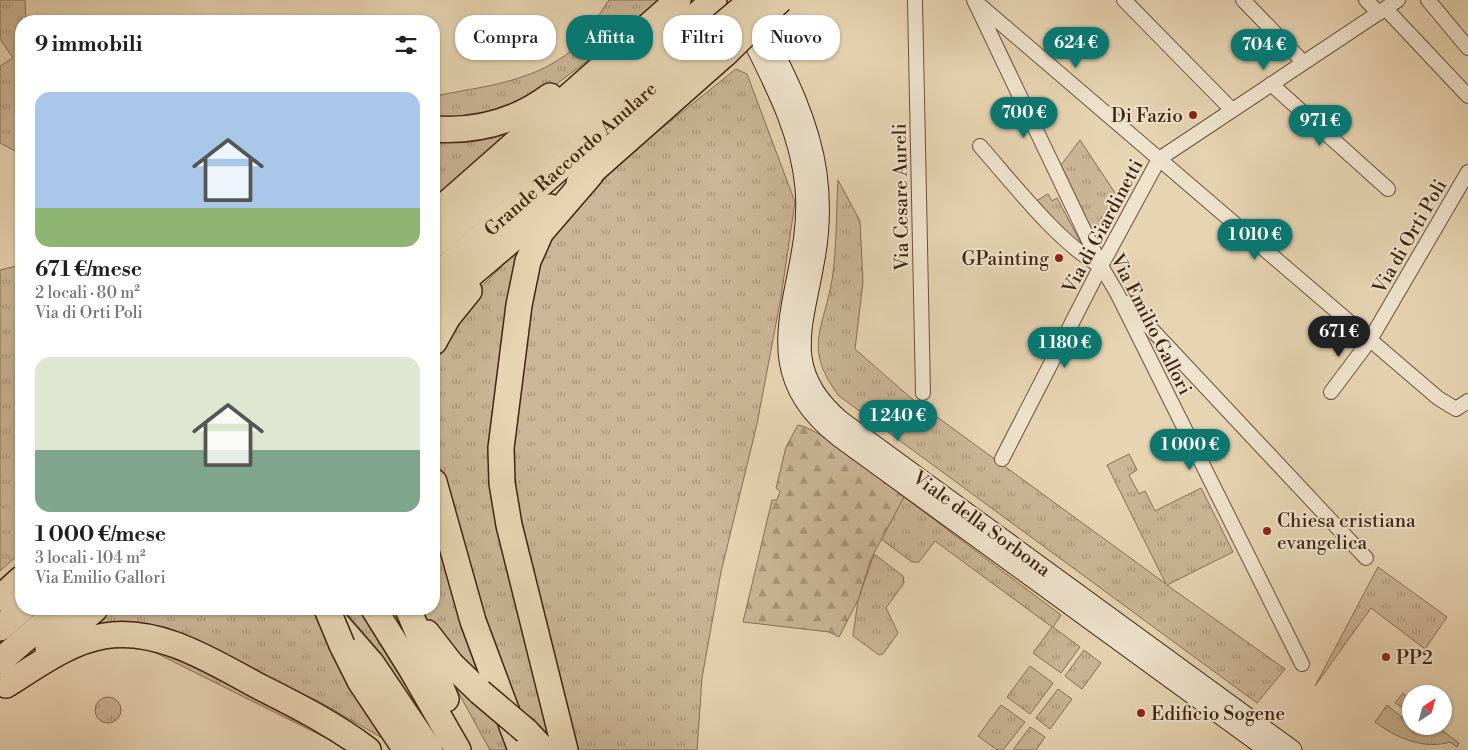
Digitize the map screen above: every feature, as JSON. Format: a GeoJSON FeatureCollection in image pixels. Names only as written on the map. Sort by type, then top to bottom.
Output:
{"type":"FeatureCollection","features":[{"type":"Feature","properties":{"kind":"highway","name":"Grande Raccordo Anulare"},"geometry":{"type":"LineString","coordinates":[[741,15],[752,0]]}},
{"type":"Feature","properties":{"kind":"highway"},"geometry":{"type":"LineString","coordinates":[[742,27],[780,0]]}},
{"type":"Feature","properties":{"kind":"highway","name":"Grande Raccordo Anulare"},"geometry":{"type":"LineString","coordinates":[[440,240],[696,5]]}},
{"type":"Feature","properties":{"kind":"highway"},"geometry":{"type":"LineString","coordinates":[[440,130],[472,129],[506,121],[536,106],[578,76],[606,63],[696,5]]}},
{"type":"Feature","properties":{"kind":"highway","name":"Grande Raccordo Anulare"},"geometry":{"type":"LineString","coordinates":[[440,273],[699,60]]}},
{"type":"Feature","properties":{"kind":"highway"},"geometry":{"type":"LineString","coordinates":[[564,750],[509,525],[502,483],[501,448],[519,305],[528,261],[542,232],[591,174],[703,60]]}},
{"type":"Feature","properties":{"kind":"highway"},"geometry":{"type":"LineString","coordinates":[[440,210],[606,63]]}},
{"type":"Feature","properties":{"kind":"highway"},"geometry":{"type":"LineString","coordinates":[[440,301],[524,228],[591,174]]}},
{"type":"Feature","properties":{"kind":"highway"},"geometry":{"type":"LineString","coordinates":[[440,332],[454,308],[524,228]]}},
{"type":"Feature","properties":{"kind":"highway"},"geometry":{"type":"LineString","coordinates":[[440,503],[473,621],[523,741]]}},
{"type":"Feature","properties":{"kind":"highway"},"geometry":{"type":"LineString","coordinates":[[0,598],[15,584]]}},
{"type":"Feature","properties":{"kind":"highway"},"geometry":{"type":"LineString","coordinates":[[0,628],[15,615]]}},
{"type":"Feature","properties":{"kind":"highway"},"geometry":{"type":"LineString","coordinates":[[0,661],[53,615]]}},
{"type":"Feature","properties":{"kind":"highway"},"geometry":{"type":"LineString","coordinates":[[3,688],[88,615]]}},
{"type":"Feature","properties":{"kind":"highway"},"geometry":{"type":"LineString","coordinates":[[328,615],[360,681],[406,750]]}},
{"type":"Feature","properties":{"kind":"highway"},"geometry":{"type":"LineString","coordinates":[[330,615],[368,659],[430,750]]}},
{"type":"Feature","properties":{"kind":"highway"},"geometry":{"type":"LineString","coordinates":[[378,615],[458,750]]}},
{"type":"Feature","properties":{"kind":"highway"},"geometry":{"type":"LineString","coordinates":[[410,615],[442,691],[472,750]]}},
{"type":"Feature","properties":{"kind":"highway"},"geometry":{"type":"LineString","coordinates":[[418,615],[443,655],[480,692],[523,741],[544,750]]}},
{"type":"Feature","properties":{"kind":"highway"},"geometry":{"type":"LineString","coordinates":[[3,688],[51,657],[84,642],[106,636],[143,637],[170,644],[211,661],[326,721],[368,750]]}},
{"type":"Feature","properties":{"kind":"street","name":"Viale della Sorbona"},"geometry":{"type":"LineString","coordinates":[[733,0],[783,105],[796,142],[804,177],[806,200],[804,238],[786,347],[790,373],[802,400],[819,421],[839,437],[1269,750]]}},
{"type":"Feature","properties":{"kind":"street","name":"Viale della Sorbona"},"geometry":{"type":"LineString","coordinates":[[748,0],[795,97],[807,130],[815,163],[819,228],[801,344],[804,372],[816,395],[841,421],[1292,750]]}},
{"type":"Feature","properties":{"kind":"street","name":"Via Cesare Aureli"},"geometry":{"type":"LineString","coordinates":[[915,0],[923,393]]}},
{"type":"Feature","properties":{"kind":"street"},"geometry":{"type":"LineString","coordinates":[[974,0],[1449,406],[1459,408],[1468,401]]}},
{"type":"Feature","properties":{"kind":"street","name":"Via Emilio Gallori"},"geometry":{"type":"LineString","coordinates":[[974,0],[992,43],[1101,266],[1117,293],[1302,664]]}},
{"type":"Feature","properties":{"kind":"street"},"geometry":{"type":"LineString","coordinates":[[1124,0],[1232,110]]}},
{"type":"Feature","properties":{"kind":"street"},"geometry":{"type":"LineString","coordinates":[[1243,0],[1303,62]]}},
{"type":"Feature","properties":{"kind":"street"},"geometry":{"type":"LineString","coordinates":[[1366,0],[1382,11],[1468,96]]}},
{"type":"Feature","properties":{"kind":"street","name":"Via di Giardinetti"},"geometry":{"type":"LineString","coordinates":[[1002,458],[1101,266],[1159,160],[1398,0]]}},
{"type":"Feature","properties":{"kind":"street"},"geometry":{"type":"LineString","coordinates":[[1428,0],[1468,48]]}},
{"type":"Feature","properties":{"kind":"street"},"geometry":{"type":"LineString","coordinates":[[992,43],[997,34],[1006,27]]}},
{"type":"Feature","properties":{"kind":"street"},"geometry":{"type":"LineString","coordinates":[[1272,84],[1388,189]]}},
{"type":"Feature","properties":{"kind":"street"},"geometry":{"type":"LineString","coordinates":[[980,146],[1058,232],[1087,258],[1101,266]]}},
{"type":"Feature","properties":{"kind":"street","name":"Via di Orti Poli"},"geometry":{"type":"LineString","coordinates":[[1331,392],[1370,340],[1468,172]]}},
{"type":"Feature","properties":{"kind":"street"},"geometry":{"type":"LineString","coordinates":[[1117,293],[1366,558]]}},
{"type":"Feature","properties":{"kind":"green space"},"geometry":{"type":"Polygon","coordinates":[[[0,0],[25,0],[26,15],[15,15],[15,151],[0,143],[0,66],[13,58],[0,39],[0,0]]]}},
{"type":"Feature","properties":{"kind":"green space"},"geometry":{"type":"Polygon","coordinates":[[[609,0],[665,0],[649,15],[599,15],[609,0]]]}},
{"type":"Feature","properties":{"kind":"green space"},"geometry":{"type":"Polygon","coordinates":[[[566,54],[566,60],[589,60],[519,108],[440,123],[440,95],[506,82],[557,61],[566,54]]]}},
{"type":"Feature","properties":{"kind":"green space"},"geometry":{"type":"Polygon","coordinates":[[[736,69],[747,74],[795,202],[781,297],[757,424],[721,572],[702,678],[697,750],[571,750],[548,666],[508,462],[537,265],[566,212],[652,136],[736,69]]]}},
{"type":"Feature","properties":{"kind":"green space"},"geometry":{"type":"Polygon","coordinates":[[[517,125],[440,199],[440,134],[517,125]]]}},
{"type":"Feature","properties":{"kind":"green space"},"geometry":{"type":"Polygon","coordinates":[[[1080,140],[1121,202],[1099,246],[1061,165],[1080,140]]]}},
{"type":"Feature","properties":{"kind":"green space"},"geometry":{"type":"Polygon","coordinates":[[[838,180],[860,221],[863,282],[855,349],[911,398],[1166,584],[1107,465],[1129,454],[1137,470],[1129,475],[1139,494],[1145,491],[1155,511],[1201,488],[1233,552],[1167,585],[1285,669],[1257,703],[839,396],[821,365],[819,352],[821,326],[834,268],[838,180]]]}},
{"type":"Feature","properties":{"kind":"green space"},"geometry":{"type":"Polygon","coordinates":[[[1048,194],[1052,201],[1057,198],[1084,249],[1036,201],[1048,194]]]}},
{"type":"Feature","properties":{"kind":"green space"},"geometry":{"type":"Polygon","coordinates":[[[522,246],[495,449],[556,746],[517,713],[479,612],[440,479],[440,344],[478,290],[522,246]]]}},
{"type":"Feature","properties":{"kind":"green space"},"geometry":{"type":"Polygon","coordinates":[[[15,266],[15,557],[0,571],[0,270],[15,266]]]}},
{"type":"Feature","properties":{"kind":"green space"},"geometry":{"type":"Polygon","coordinates":[[[798,425],[808,428],[836,445],[904,497],[871,559],[858,600],[839,637],[829,632],[743,622],[772,500],[777,500],[780,491],[776,488],[786,447],[798,425]]]}},
{"type":"Feature","properties":{"kind":"green space"},"geometry":{"type":"Polygon","coordinates":[[[904,497],[1061,615],[1053,627],[1080,647],[1061,673],[1033,653],[1052,627],[935,541],[919,562],[912,562],[881,539],[904,497]]]}},
{"type":"Feature","properties":{"kind":"green space"},"geometry":{"type":"Polygon","coordinates":[[[440,540],[484,686],[438,639],[424,615],[440,615],[440,540]]]}},
{"type":"Feature","properties":{"kind":"green space"},"geometry":{"type":"Polygon","coordinates":[[[874,554],[903,576],[904,583],[886,608],[898,633],[883,654],[879,655],[853,636],[858,600],[874,554]]]}},
{"type":"Feature","properties":{"kind":"green space"},"geometry":{"type":"Polygon","coordinates":[[[1378,567],[1447,617],[1425,649],[1371,608],[1315,686],[1378,567]]]}},
{"type":"Feature","properties":{"kind":"green space"},"geometry":{"type":"Polygon","coordinates":[[[106,615],[319,615],[396,746],[320,702],[173,631],[133,623],[93,625],[106,615]]]}},
{"type":"Feature","properties":{"kind":"green space"},"geometry":{"type":"Polygon","coordinates":[[[348,615],[366,615],[443,750],[379,651],[348,615]]]}},
{"type":"Feature","properties":{"kind":"green space"},"geometry":{"type":"Polygon","coordinates":[[[138,644],[178,653],[350,750],[138,644]]]}},
{"type":"Feature","properties":{"kind":"green space"},"geometry":{"type":"Polygon","coordinates":[[[1084,650],[1101,663],[1082,689],[1065,676],[1084,650]]]}},
{"type":"Feature","properties":{"kind":"green space"},"geometry":{"type":"Polygon","coordinates":[[[1030,666],[1053,683],[1030,714],[1007,697],[1030,666]]]}},
{"type":"Feature","properties":{"kind":"green space"},"geometry":{"type":"Polygon","coordinates":[[[447,672],[496,716],[509,750],[490,750],[447,672]]]}},
{"type":"Feature","properties":{"kind":"green space"},"geometry":{"type":"Polygon","coordinates":[[[1058,689],[1072,699],[1050,729],[1036,718],[1058,689]]]}},
{"type":"Feature","properties":{"kind":"green space"},"geometry":{"type":"Polygon","coordinates":[[[1402,694],[1402,707],[1395,703],[1402,694]]]}},
{"type":"Feature","properties":{"kind":"green space"},"geometry":{"type":"Polygon","coordinates":[[[108,697],[117,701],[121,710],[117,719],[108,723],[99,719],[95,710],[99,701],[108,697]]]}},
{"type":"Feature","properties":{"kind":"green space"},"geometry":{"type":"Polygon","coordinates":[[[1001,705],[1025,722],[1003,750],[997,750],[978,736],[1001,705]]]}},
{"type":"Feature","properties":{"kind":"green space"},"geometry":{"type":"Polygon","coordinates":[[[1387,705],[1402,717],[1402,735],[1448,735],[1459,743],[1457,747],[1450,742],[1431,744],[1411,741],[1392,733],[1375,722],[1387,705]]]}},
{"type":"Feature","properties":{"kind":"green space"},"geometry":{"type":"Polygon","coordinates":[[[1030,727],[1045,737],[1036,750],[1013,750],[1030,727]]]}},
{"type":"Feature","properties":{"kind":"place","name":"Di Fazio"},"geometry":{"type":"Point","coordinates":[1193,115]}},
{"type":"Feature","properties":{"kind":"place","name":"GPainting"},"geometry":{"type":"Point","coordinates":[1059,258]}},
{"type":"Feature","properties":{"kind":"place","name":"Chiesa cristiana evangelica"},"geometry":{"type":"Point","coordinates":[1267,531]}},
{"type":"Feature","properties":{"kind":"place","name":"PP2"},"geometry":{"type":"Point","coordinates":[1386,657]}},
{"type":"Feature","properties":{"kind":"place","name":"Edificio Sogene"},"geometry":{"type":"Point","coordinates":[1141,713]}}]}
